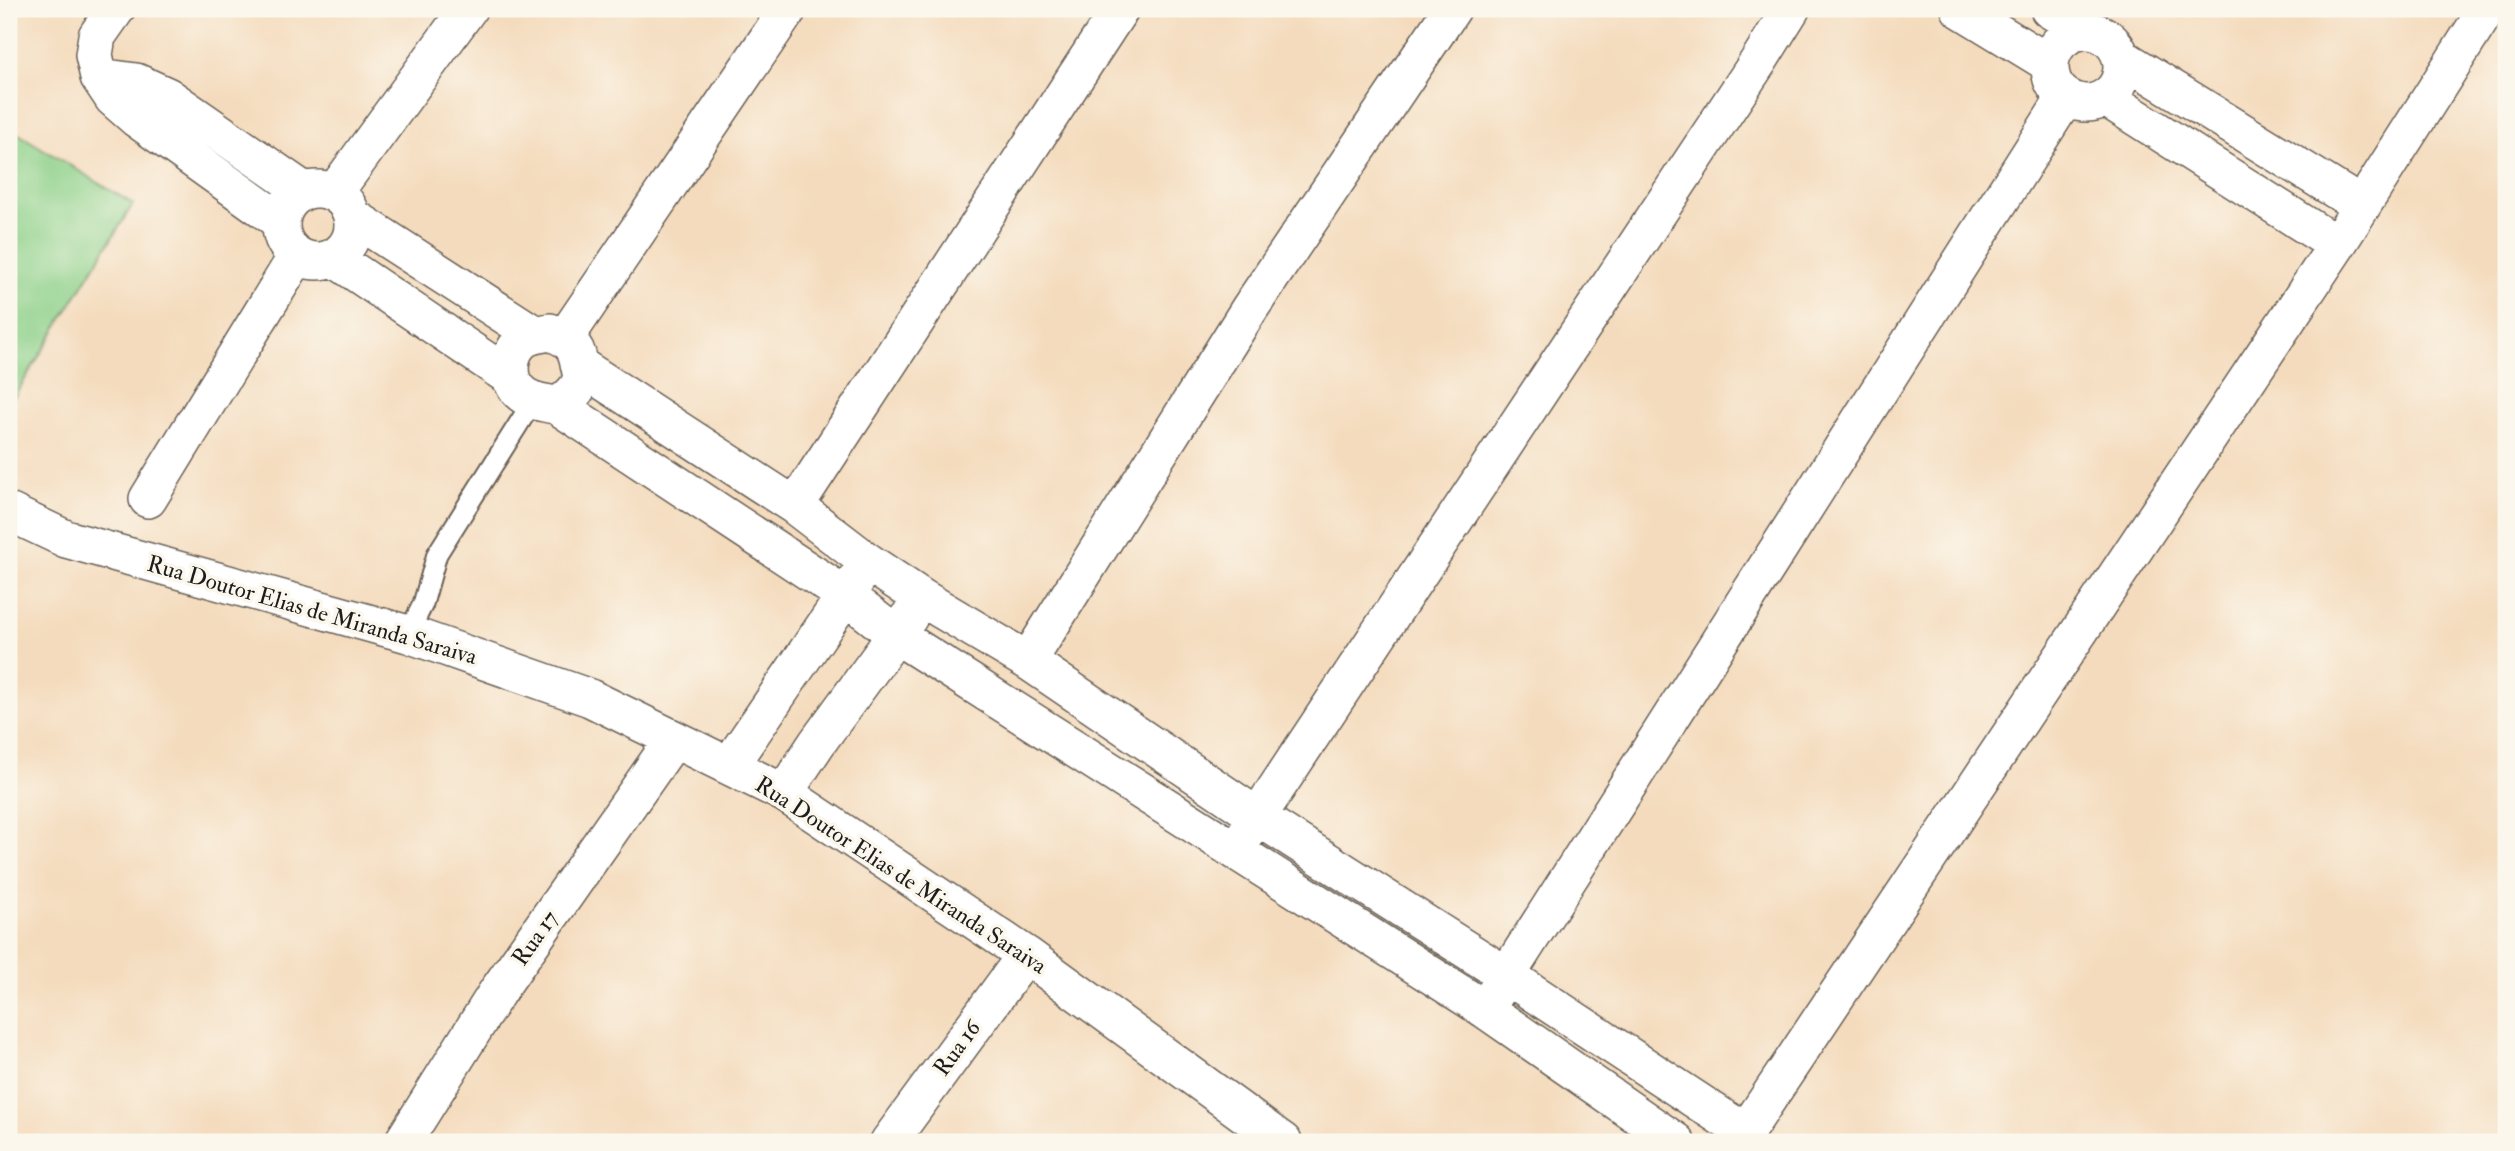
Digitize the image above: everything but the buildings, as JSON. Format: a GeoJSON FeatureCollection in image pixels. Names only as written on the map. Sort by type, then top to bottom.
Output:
{"type":"FeatureCollection","features":[{"type":"Feature","properties":{"kind":"street"},"geometry":{"type":"LineString","coordinates":[[117,9],[97,36],[94,55],[100,77],[113,99],[281,222]]}},
{"type":"Feature","properties":{"kind":"street"},"geometry":{"type":"LineString","coordinates":[[330,201],[468,9]]}},
{"type":"Feature","properties":{"kind":"street"},"geometry":{"type":"LineString","coordinates":[[560,346],[788,9]]}},
{"type":"Feature","properties":{"kind":"street"},"geometry":{"type":"LineString","coordinates":[[795,506],[1120,9]]}},
{"type":"Feature","properties":{"kind":"street"},"geometry":{"type":"LineString","coordinates":[[1028,661],[1250,308],[1452,9]]}},
{"type":"Feature","properties":{"kind":"street"},"geometry":{"type":"LineString","coordinates":[[1235,850],[1751,74],[1791,9]]}},
{"type":"Feature","properties":{"kind":"street"},"geometry":{"type":"LineString","coordinates":[[1960,9],[2050,64]]}},
{"type":"Feature","properties":{"kind":"street"},"geometry":{"type":"LineString","coordinates":[[2049,9],[2107,33],[2362,206]]}},
{"type":"Feature","properties":{"kind":"street"},"geometry":{"type":"LineString","coordinates":[[100,77],[136,82],[167,96],[560,346],[795,506],[868,562],[922,598],[1028,661],[1258,817],[1506,975],[1743,1138],[2337,245],[2487,9]]}},
{"type":"Feature","properties":{"kind":"street"},"geometry":{"type":"LineString","coordinates":[[2073,33],[2107,33],[2122,73],[2117,88],[2106,98],[2092,103],[2079,103],[2066,97],[2057,89],[2051,77],[2053,51],[2073,33]]}},
{"type":"Feature","properties":{"kind":"street"},"geometry":{"type":"LineString","coordinates":[[1486,1010],[2066,97]]}},
{"type":"Feature","properties":{"kind":"street"},"geometry":{"type":"LineString","coordinates":[[2106,98],[2337,245]]}},
{"type":"Feature","properties":{"kind":"street"},"geometry":{"type":"LineString","coordinates":[[292,198],[330,201],[353,233],[346,247],[334,258],[321,261],[309,261],[298,256],[288,247],[282,235],[284,209],[292,198]]}},
{"type":"Feature","properties":{"kind":"street"},"geometry":{"type":"LineString","coordinates":[[148,499],[298,256]]}},
{"type":"Feature","properties":{"kind":"street"},"geometry":{"type":"LineString","coordinates":[[334,258],[534,395],[846,596],[896,635],[1486,1010],[1676,1142]]}},
{"type":"Feature","properties":{"kind":"street"},"geometry":{"type":"LineString","coordinates":[[534,395],[510,364],[514,351],[522,341],[560,346]]}},
{"type":"Feature","properties":{"kind":"street"},"geometry":{"type":"LineString","coordinates":[[534,395],[574,393],[581,379],[560,346]]}},
{"type":"Feature","properties":{"kind":"street","name":"Rua Doutor Elias de Miranda Saraiva"},"geometry":{"type":"LineString","coordinates":[[9,512],[66,539],[408,634],[590,698],[784,793],[1026,955],[1283,1142]]}},
{"type":"Feature","properties":{"kind":"street"},"geometry":{"type":"LineString","coordinates":[[729,766],[868,562]]}},
{"type":"Feature","properties":{"kind":"street"},"geometry":{"type":"LineString","coordinates":[[784,793],[922,598]]}},
{"type":"Feature","properties":{"kind":"street","name":"Rua 17"},"geometry":{"type":"LineString","coordinates":[[403,1142],[497,992],[674,739]]}},
{"type":"Feature","properties":{"kind":"street","name":"Rua 16"},"geometry":{"type":"LineString","coordinates":[[889,1142],[1026,955]]}},
{"type":"Feature","properties":{"kind":"lane"},"geometry":{"type":"LineString","coordinates":[[408,634],[423,604],[437,554],[534,395]]}},
{"type":"Feature","properties":{"kind":"green space"},"geometry":{"type":"Polygon","coordinates":[[[17,133],[133,204],[12,400],[9,398],[9,147],[17,133]]]}}]}
